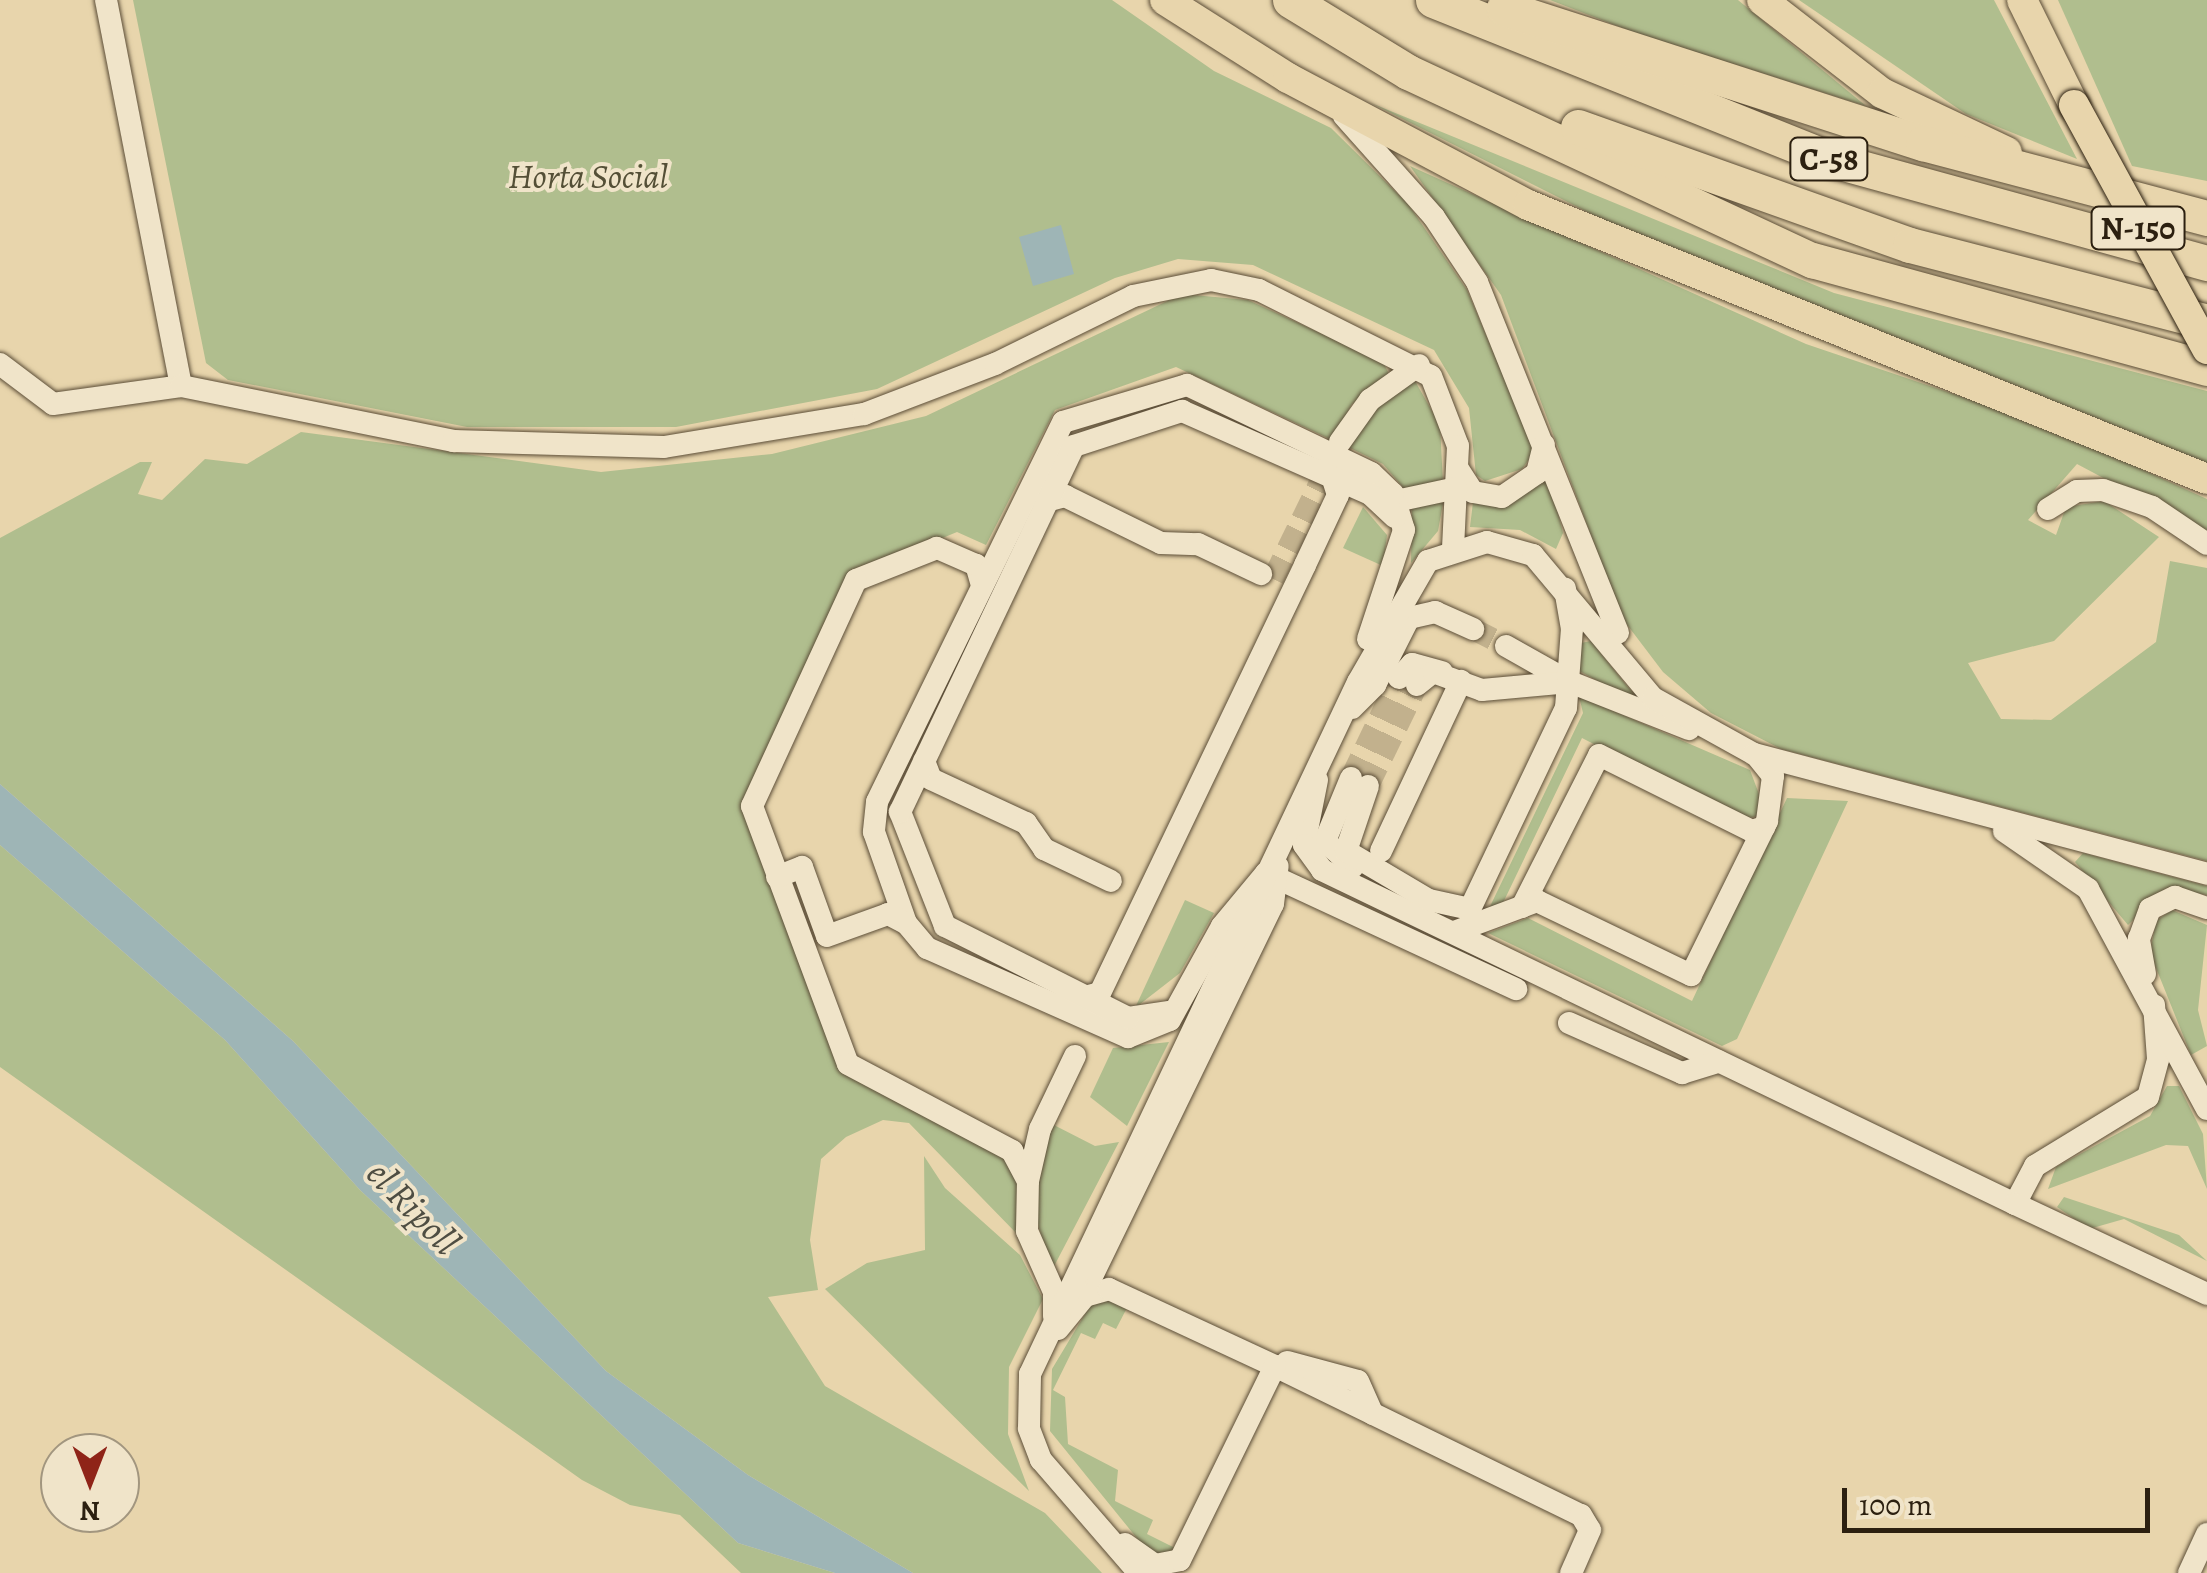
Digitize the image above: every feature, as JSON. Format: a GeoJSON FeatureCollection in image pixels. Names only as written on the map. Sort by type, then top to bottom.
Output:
{"type":"FeatureCollection","features":[{"type":"Feature","properties":{"kind":"highway"},"geometry":{"type":"LineString","coordinates":[[1290,0],[1408,72],[1812,260],[2207,368]]}},
{"type":"Feature","properties":{"kind":"highway","name":"C-58"},"geometry":{"type":"LineString","coordinates":[[1310,0],[1676,166],[1910,244],[2207,322]]}},
{"type":"Feature","properties":{"kind":"highway","name":"C-58"},"geometry":{"type":"LineString","coordinates":[[1433,0],[1836,161],[2207,263]]}},
{"type":"Feature","properties":{"kind":"highway"},"geometry":{"type":"LineString","coordinates":[[1483,0],[1923,143],[2207,218]]}},
{"type":"Feature","properties":{"kind":"main road"},"geometry":{"type":"LineString","coordinates":[[1165,0],[1288,78],[1672,270],[2207,478]]}},
{"type":"Feature","properties":{"kind":"main road"},"geometry":{"type":"LineString","coordinates":[[1762,0],[1844,68],[1952,130],[2207,207]]}},
{"type":"Feature","properties":{"kind":"main road","name":"N-150"},"geometry":{"type":"LineString","coordinates":[[2022,0],[2074,105],[2207,349]]}},
{"type":"Feature","properties":{"kind":"street"},"geometry":{"type":"LineString","coordinates":[[106,0],[181,386]]}},
{"type":"Feature","properties":{"kind":"street"},"geometry":{"type":"LineString","coordinates":[[1288,78],[1354,124],[1442,229],[1500,330],[1544,436],[1612,624],[1712,734]]}},
{"type":"Feature","properties":{"kind":"street"},"geometry":{"type":"LineString","coordinates":[[0,364],[52,404],[181,386],[519,448],[737,440],[864,414],[1145,291],[1211,280],[1260,290],[1420,365],[1451,408],[1458,479],[1453,548]]}},
{"type":"Feature","properties":{"kind":"street"},"geometry":{"type":"LineString","coordinates":[[1340,442],[1370,400],[1420,365]]}},
{"type":"Feature","properties":{"kind":"street"},"geometry":{"type":"LineString","coordinates":[[906,923],[874,812],[1057,427],[1166,386],[1196,388],[1371,473],[1396,501],[1404,530],[1358,682]]}},
{"type":"Feature","properties":{"kind":"street"},"geometry":{"type":"LineString","coordinates":[[1182,1001],[1138,1020],[939,922],[899,815],[1046,501],[1074,446],[1182,410],[1391,511],[1396,565]]}},
{"type":"Feature","properties":{"kind":"street"},"geometry":{"type":"LineString","coordinates":[[1458,479],[1481,496],[1511,494],[1536,473],[1544,436]]}},
{"type":"Feature","properties":{"kind":"street"},"geometry":{"type":"LineString","coordinates":[[1396,501],[1458,479]]}},
{"type":"Feature","properties":{"kind":"street"},"geometry":{"type":"LineString","coordinates":[[1088,996],[1100,993],[1338,495],[1334,482]]}},
{"type":"Feature","properties":{"kind":"street"},"geometry":{"type":"LineString","coordinates":[[2048,509],[2077,491],[2103,490],[2152,507],[2207,544]]}},
{"type":"Feature","properties":{"kind":"street"},"geometry":{"type":"LineString","coordinates":[[1046,501],[1065,496],[1160,542],[1198,544],[1261,574]]}},
{"type":"Feature","properties":{"kind":"street"},"geometry":{"type":"LineString","coordinates":[[982,582],[980,568],[936,548],[856,580],[755,789],[754,814],[848,1064],[1012,1151],[1028,1181]]}},
{"type":"Feature","properties":{"kind":"street"},"geometry":{"type":"LineString","coordinates":[[1276,1366],[1180,1560],[1168,1568],[1148,1568],[1090,1519],[1034,1444],[1027,1394],[1034,1359],[1271,875],[1282,839],[1358,682],[1416,574],[1453,548],[1522,549],[1563,581],[1653,698],[1754,754],[1960,812],[2207,874]]}},
{"type":"Feature","properties":{"kind":"street"},"geometry":{"type":"LineString","coordinates":[[1360,782],[1346,851],[1430,900],[1461,912],[1476,904],[1559,730],[1570,682],[1563,581]]}},
{"type":"Feature","properties":{"kind":"street"},"geometry":{"type":"LineString","coordinates":[[1339,721],[1374,686],[1409,618],[1434,612],[1473,630]]}},
{"type":"Feature","properties":{"kind":"street"},"geometry":{"type":"LineString","coordinates":[[1506,646],[1570,682],[1657,722],[1712,734]]}},
{"type":"Feature","properties":{"kind":"street"},"geometry":{"type":"LineString","coordinates":[[1408,682],[1427,674],[1453,677],[1482,690],[1570,682]]}},
{"type":"Feature","properties":{"kind":"street"},"geometry":{"type":"LineString","coordinates":[[1381,851],[1453,677]]}},
{"type":"Feature","properties":{"kind":"street"},"geometry":{"type":"LineString","coordinates":[[1450,931],[1472,932],[1522,907],[1543,902],[1691,975],[1764,827],[1773,776],[1754,754]]}},
{"type":"Feature","properties":{"kind":"street"},"geometry":{"type":"LineString","coordinates":[[1522,907],[1599,755],[1752,831],[1764,827]]}},
{"type":"Feature","properties":{"kind":"street"},"geometry":{"type":"LineString","coordinates":[[1320,760],[1310,859],[1719,1062],[2207,1294]]}},
{"type":"Feature","properties":{"kind":"street"},"geometry":{"type":"LineString","coordinates":[[924,761],[931,779],[1026,824],[1044,849],[1111,882]]}},
{"type":"Feature","properties":{"kind":"street"},"geometry":{"type":"LineString","coordinates":[[1960,812],[2034,844],[2074,875],[2152,1001],[2207,1109]]}},
{"type":"Feature","properties":{"kind":"street"},"geometry":{"type":"LineString","coordinates":[[777,877],[802,868],[827,936],[893,914],[927,948],[1118,1036],[1160,1030],[1182,1001],[1222,926],[1271,875]]}},
{"type":"Feature","properties":{"kind":"street"},"geometry":{"type":"LineString","coordinates":[[1271,875],[1516,989]]}},
{"type":"Feature","properties":{"kind":"street"},"geometry":{"type":"LineString","coordinates":[[1034,1359],[1079,1302],[1268,914],[1271,875]]}},
{"type":"Feature","properties":{"kind":"street"},"geometry":{"type":"LineString","coordinates":[[2015,1204],[2035,1166],[2148,1096],[2158,1059],[2152,1001],[2139,939],[2150,909],[2175,897],[2207,908]]}},
{"type":"Feature","properties":{"kind":"street"},"geometry":{"type":"LineString","coordinates":[[1568,1023],[1682,1073],[1719,1062]]}},
{"type":"Feature","properties":{"kind":"street"},"geometry":{"type":"LineString","coordinates":[[1053,1319],[1054,1292],[1026,1230],[1028,1181],[1040,1129],[1075,1056]]}},
{"type":"Feature","properties":{"kind":"street"},"geometry":{"type":"LineString","coordinates":[[1079,1302],[1121,1281],[1304,1370],[1333,1369],[1358,1381],[1373,1414]]}},
{"type":"Feature","properties":{"kind":"street"},"geometry":{"type":"LineString","coordinates":[[1100,1290],[1276,1366],[1582,1515],[1590,1530],[1571,1573]]}},
{"type":"Feature","properties":{"kind":"street"},"geometry":{"type":"LineString","coordinates":[[2189,1573],[2207,1534]]}},
{"type":"Feature","properties":{"kind":"green space","name":"Horta Social"},"geometry":{"type":"Polygon","coordinates":[[[133,0],[1112,0],[1214,71],[1331,128],[1408,204],[1467,290],[1535,451],[1522,469],[1485,481],[1476,475],[1469,408],[1434,350],[1253,265],[1178,259],[1115,278],[877,389],[676,427],[467,427],[228,380],[206,363],[133,0]]]}},
{"type":"Feature","properties":{"kind":"green space"},"geometry":{"type":"Polygon","coordinates":[[[1550,0],[1738,0],[1866,106],[1638,34],[1550,0]]]}},
{"type":"Feature","properties":{"kind":"green space"},"geometry":{"type":"Polygon","coordinates":[[[1799,0],[1994,0],[2077,159],[1966,114],[1799,0]]]}},
{"type":"Feature","properties":{"kind":"green space"},"geometry":{"type":"Polygon","coordinates":[[[2058,0],[2207,0],[2207,181],[2132,166],[2058,0]]]}},
{"type":"Feature","properties":{"kind":"green space"},"geometry":{"type":"Polygon","coordinates":[[[1371,103],[1834,293],[2207,391],[2207,465],[1665,251],[1371,103]]]}},
{"type":"Feature","properties":{"kind":"green space"},"geometry":{"type":"Polygon","coordinates":[[[1410,166],[1806,344],[2042,424],[2207,499],[2207,533],[2077,464],[2028,520],[2056,535],[2066,507],[2104,501],[2159,537],[2054,641],[1968,663],[2001,719],[2051,720],[2156,642],[2170,561],[2207,568],[2207,861],[1781,749],[1711,713],[1663,672],[1622,618],[1501,295],[1410,166]]]}},
{"type":"Feature","properties":{"kind":"green space"},"geometry":{"type":"Polygon","coordinates":[[[1182,294],[1248,300],[1383,362],[1390,376],[1352,404],[1332,440],[1176,367],[1055,410],[986,545],[957,532],[851,576],[747,793],[841,1063],[990,1144],[1020,1176],[1021,1238],[909,1123],[883,1120],[846,1137],[821,1159],[810,1240],[818,1290],[768,1297],[825,1386],[1045,1513],[1102,1573],[913,1573],[748,1475],[606,1371],[293,1041],[0,784],[0,538],[140,462],[152,462],[138,494],[162,500],[205,459],[247,464],[301,432],[601,472],[772,454],[926,416],[1182,294]]]}},
{"type":"Feature","properties":{"kind":"green space"},"geometry":{"type":"Polygon","coordinates":[[[1415,381],[1440,425],[1443,483],[1406,491],[1383,464],[1348,447],[1377,407],[1415,381]]]}},
{"type":"Feature","properties":{"kind":"green space"},"geometry":{"type":"Polygon","coordinates":[[[1548,473],[1563,533],[1556,549],[1520,530],[1470,527],[1473,502],[1507,504],[1548,473]]]}},
{"type":"Feature","properties":{"kind":"green space"},"geometry":{"type":"Polygon","coordinates":[[[1444,498],[1438,531],[1411,563],[1412,504],[1444,498]]]}},
{"type":"Feature","properties":{"kind":"green space"},"geometry":{"type":"Polygon","coordinates":[[[1363,507],[1387,535],[1383,566],[1343,548],[1363,507]]]}},
{"type":"Feature","properties":{"kind":"green space"},"geometry":{"type":"Polygon","coordinates":[[[1591,641],[1650,710],[1576,669],[1581,643],[1591,641]]]}},
{"type":"Feature","properties":{"kind":"green space"},"geometry":{"type":"Polygon","coordinates":[[[1579,696],[1750,770],[1762,802],[1757,816],[1742,820],[1582,738],[1502,905],[1483,921],[1583,713],[1579,696]]]}},
{"type":"Feature","properties":{"kind":"green space"},"geometry":{"type":"Polygon","coordinates":[[[1787,798],[1848,801],[1737,1039],[1722,1046],[1488,933],[1528,918],[1692,1001],[1787,798]]]}},
{"type":"Feature","properties":{"kind":"green space"},"geometry":{"type":"Polygon","coordinates":[[[0,845],[225,1040],[360,1190],[738,1543],[835,1573],[741,1573],[680,1515],[630,1505],[582,1480],[0,1067],[0,845]]]}},
{"type":"Feature","properties":{"kind":"green space"},"geometry":{"type":"Polygon","coordinates":[[[2083,853],[2207,886],[2207,895],[2166,888],[2128,925],[2075,862],[2083,853]]]}},
{"type":"Feature","properties":{"kind":"green space"},"geometry":{"type":"Polygon","coordinates":[[[1185,900],[1214,913],[1180,973],[1135,1008],[1185,900]]]}},
{"type":"Feature","properties":{"kind":"green space"},"geometry":{"type":"Polygon","coordinates":[[[2172,910],[2207,925],[2198,1010],[2207,1046],[2191,1055],[2150,953],[2156,921],[2172,910]]]}},
{"type":"Feature","properties":{"kind":"green space"},"geometry":{"type":"Polygon","coordinates":[[[1169,1042],[1127,1126],[1090,1097],[1113,1048],[1169,1042]]]}},
{"type":"Feature","properties":{"kind":"green space"},"geometry":{"type":"Polygon","coordinates":[[[2167,1086],[2179,1086],[2203,1134],[2207,1189],[2188,1146],[2166,1145],[2048,1189],[2056,1167],[2150,1116],[2167,1086]]]}},
{"type":"Feature","properties":{"kind":"green space"},"geometry":{"type":"Polygon","coordinates":[[[1050,1123],[1095,1146],[1119,1142],[1051,1272],[1033,1205],[1050,1123]]]}},
{"type":"Feature","properties":{"kind":"green space"},"geometry":{"type":"Polygon","coordinates":[[[924,1156],[945,1188],[1020,1255],[1043,1299],[1009,1367],[1008,1434],[1029,1491],[825,1289],[867,1263],[925,1250],[924,1156]]]}},
{"type":"Feature","properties":{"kind":"green space"},"geometry":{"type":"Polygon","coordinates":[[[2064,1197],[2179,1235],[2207,1261],[2124,1219],[2089,1229],[2057,1207],[2064,1197]]]}},
{"type":"Feature","properties":{"kind":"green space"},"geometry":{"type":"Polygon","coordinates":[[[1094,1299],[1129,1304],[1116,1329],[1103,1323],[1095,1339],[1081,1333],[1053,1390],[1065,1397],[1068,1444],[1118,1470],[1115,1501],[1153,1520],[1147,1534],[1179,1550],[1153,1558],[1050,1431],[1052,1369],[1094,1299]]]}},
{"type":"Feature","properties":{"kind":"water"},"geometry":{"type":"Polygon","coordinates":[[[1061,225],[1074,274],[1033,286],[1019,237],[1061,225]]]}},
{"type":"Feature","properties":{"kind":"water","name":"el Ripoll"},"geometry":{"type":"Polygon","coordinates":[[[0,784],[293,1041],[606,1371],[748,1475],[913,1573],[835,1573],[738,1543],[360,1190],[225,1040],[0,845],[0,784]]]}},
{"type":"Feature","properties":{"kind":"tunnel"},"geometry":{"type":"LineString","coordinates":[[1273,579],[1332,458]]}},
{"type":"Feature","properties":{"kind":"tunnel"},"geometry":{"type":"LineString","coordinates":[[1473,629],[1506,646]]}},
{"type":"Feature","properties":{"kind":"tunnel"},"geometry":{"type":"LineString","coordinates":[[1351,778],[1399,678]]}},
{"type":"Feature","properties":{"kind":"tunnel"},"geometry":{"type":"LineString","coordinates":[[1368,786],[1417,685]]}}]}
